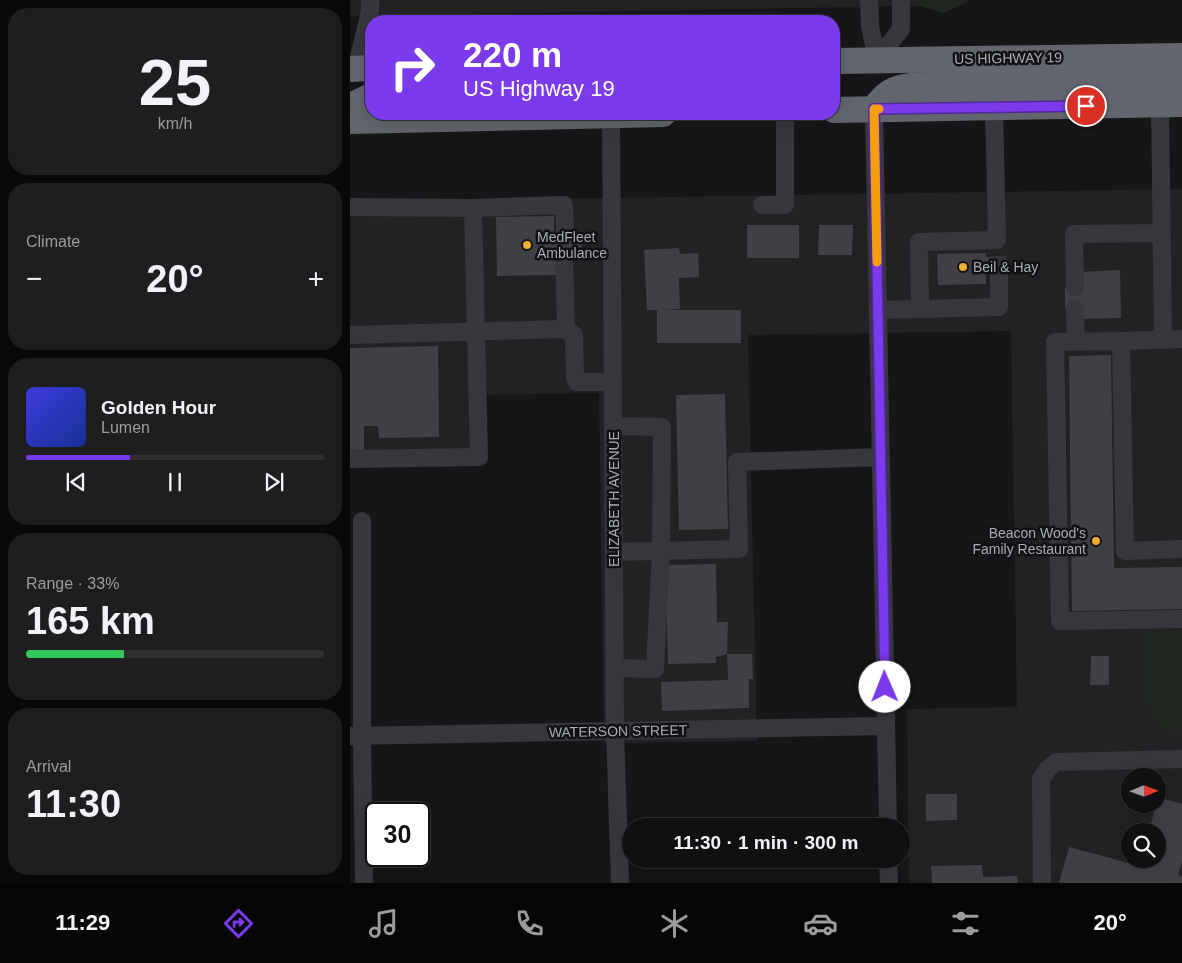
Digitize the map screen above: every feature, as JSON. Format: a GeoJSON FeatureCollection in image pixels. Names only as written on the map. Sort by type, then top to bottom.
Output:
{"type":"FeatureCollection","features":[{"type":"Feature","properties":{"kind":"highway","name":"US HIGHWAY 19"},"geometry":{"type":"LineString","coordinates":[[840,61],[1182,56]]}},
{"type":"Feature","properties":{"kind":"highway"},"geometry":{"type":"LineString","coordinates":[[874,109],[881,98],[890,92],[911,86],[1182,80]]}},
{"type":"Feature","properties":{"kind":"highway"},"geometry":{"type":"LineString","coordinates":[[350,110],[357,103],[365,99]]}},
{"type":"Feature","properties":{"kind":"highway"},"geometry":{"type":"LineString","coordinates":[[840,110],[1171,104]]}},
{"type":"Feature","properties":{"kind":"highway"},"geometry":{"type":"LineString","coordinates":[[350,121],[394,120]]}},
{"type":"Feature","properties":{"kind":"street"},"geometry":{"type":"LineString","coordinates":[[369,15],[370,0]]}},
{"type":"Feature","properties":{"kind":"street"},"geometry":{"type":"LineString","coordinates":[[869,0],[870,26],[877,60]]}},
{"type":"Feature","properties":{"kind":"street"},"geometry":{"type":"LineString","coordinates":[[877,60],[901,29],[901,0]]}},
{"type":"Feature","properties":{"kind":"street"},"geometry":{"type":"LineString","coordinates":[[356,67],[365,32]]}},
{"type":"Feature","properties":{"kind":"street"},"geometry":{"type":"LineString","coordinates":[[1163,339],[1162,233],[1171,104]]}},
{"type":"Feature","properties":{"kind":"street"},"geometry":{"type":"LineString","coordinates":[[878,310],[999,307],[994,107]]}},
{"type":"Feature","properties":{"kind":"street"},"geometry":{"type":"LineString","coordinates":[[874,109],[888,818]]}},
{"type":"Feature","properties":{"kind":"street","name":"ELIZABETH AVENUE"},"geometry":{"type":"LineString","coordinates":[[611,120],[615,732],[620,883]]}},
{"type":"Feature","properties":{"kind":"street"},"geometry":{"type":"LineString","coordinates":[[762,205],[785,205],[785,120]]}},
{"type":"Feature","properties":{"kind":"street"},"geometry":{"type":"LineString","coordinates":[[350,208],[473,208],[564,205],[565,233]]}},
{"type":"Feature","properties":{"kind":"street"},"geometry":{"type":"LineString","coordinates":[[350,459],[480,457],[473,208]]}},
{"type":"Feature","properties":{"kind":"street"},"geometry":{"type":"LineString","coordinates":[[1075,287],[1074,234],[1162,233]]}},
{"type":"Feature","properties":{"kind":"street"},"geometry":{"type":"LineString","coordinates":[[920,309],[918,242],[998,256]]}},
{"type":"Feature","properties":{"kind":"street"},"geometry":{"type":"LineString","coordinates":[[564,256],[566,330]]}},
{"type":"Feature","properties":{"kind":"street"},"geometry":{"type":"LineString","coordinates":[[1075,309],[1076,342]]}},
{"type":"Feature","properties":{"kind":"street"},"geometry":{"type":"LineString","coordinates":[[350,335],[566,330],[574,335],[575,378],[577,382],[613,382]]}},
{"type":"Feature","properties":{"kind":"street"},"geometry":{"type":"LineString","coordinates":[[1182,339],[1055,342],[1060,621],[1182,619]]}},
{"type":"Feature","properties":{"kind":"street"},"geometry":{"type":"LineString","coordinates":[[1121,341],[1125,551],[1182,549]]}},
{"type":"Feature","properties":{"kind":"street"},"geometry":{"type":"LineString","coordinates":[[614,426],[662,427],[661,551],[655,669],[615,668]]}},
{"type":"Feature","properties":{"kind":"street"},"geometry":{"type":"LineString","coordinates":[[614,552],[739,550],[737,462],[880,457]]}},
{"type":"Feature","properties":{"kind":"street"},"geometry":{"type":"LineString","coordinates":[[362,521],[356,736],[364,883]]}},
{"type":"Feature","properties":{"kind":"street","name":"WATERSON STREET"},"geometry":{"type":"LineString","coordinates":[[356,736],[886,726]]}},
{"type":"Feature","properties":{"kind":"street"},"geometry":{"type":"LineString","coordinates":[[1042,883],[1041,780],[1048,769],[1056,762],[1182,759]]}},
{"type":"Feature","properties":{"kind":"street"},"geometry":{"type":"LineString","coordinates":[[888,868],[889,883]]}},
{"type":"Feature","properties":{"kind":"shaded area"},"geometry":{"type":"Polygon","coordinates":[[[350,0],[920,0],[920,6],[350,16],[350,0]]]}},
{"type":"Feature","properties":{"kind":"shaded area"},"geometry":{"type":"Polygon","coordinates":[[[920,0],[967,0],[967,2],[944,13],[920,6],[920,0]]]}},
{"type":"Feature","properties":{"kind":"shaded area"},"geometry":{"type":"Polygon","coordinates":[[[1182,189],[1182,883],[909,883],[910,818],[908,818],[907,709],[1017,707],[1011,331],[748,335],[757,741],[604,743],[599,393],[484,395],[485,464],[350,466],[350,202],[1182,189]]]}},
{"type":"Feature","properties":{"kind":"shaded area"},"geometry":{"type":"Polygon","coordinates":[[[1182,630],[1182,731],[1163,731],[1148,707],[1146,631],[1182,630]]]}},
{"type":"Feature","properties":{"kind":"building"},"geometry":{"type":"Polygon","coordinates":[[[554,216],[554,233],[581,233],[582,256],[555,256],[556,275],[497,276],[496,217],[554,216]]]}},
{"type":"Feature","properties":{"kind":"building"},"geometry":{"type":"Polygon","coordinates":[[[747,225],[799,225],[799,258],[747,258],[747,225]]]}},
{"type":"Feature","properties":{"kind":"building"},"geometry":{"type":"Polygon","coordinates":[[[819,225],[853,225],[852,255],[818,255],[819,225]]]}},
{"type":"Feature","properties":{"kind":"building"},"geometry":{"type":"Polygon","coordinates":[[[679,248],[680,254],[698,253],[699,277],[679,278],[680,309],[662,310],[741,310],[741,343],[657,343],[657,310],[647,310],[644,250],[679,248]]]}},
{"type":"Feature","properties":{"kind":"building"},"geometry":{"type":"Polygon","coordinates":[[[986,253],[986,257],[1002,256],[1002,273],[986,273],[986,284],[938,285],[937,254],[986,253]]]}},
{"type":"Feature","properties":{"kind":"building"},"geometry":{"type":"Polygon","coordinates":[[[1120,270],[1121,318],[1080,319],[1080,308],[1065,309],[1065,288],[1079,287],[1079,272],[1120,270]]]}},
{"type":"Feature","properties":{"kind":"building"},"geometry":{"type":"Polygon","coordinates":[[[438,346],[439,437],[379,438],[378,426],[364,426],[364,457],[350,457],[350,348],[438,346]]]}},
{"type":"Feature","properties":{"kind":"building"},"geometry":{"type":"Polygon","coordinates":[[[1111,355],[1114,568],[1182,567],[1182,609],[1072,611],[1069,356],[1111,355]]]}},
{"type":"Feature","properties":{"kind":"building"},"geometry":{"type":"Polygon","coordinates":[[[725,394],[728,529],[679,530],[676,395],[725,394]]]}},
{"type":"Feature","properties":{"kind":"building"},"geometry":{"type":"Polygon","coordinates":[[[716,564],[717,622],[728,622],[727,654],[716,657],[716,663],[668,664],[665,565],[716,564]]]}},
{"type":"Feature","properties":{"kind":"building"},"geometry":{"type":"Polygon","coordinates":[[[727,654],[752,654],[753,679],[749,679],[749,708],[662,711],[661,682],[728,680],[727,654]]]}},
{"type":"Feature","properties":{"kind":"building"},"geometry":{"type":"Polygon","coordinates":[[[1091,656],[1109,656],[1109,685],[1090,685],[1091,656]]]}},
{"type":"Feature","properties":{"kind":"building"},"geometry":{"type":"Polygon","coordinates":[[[926,794],[957,794],[957,820],[926,821],[926,794]]]}},
{"type":"Feature","properties":{"kind":"building"},"geometry":{"type":"Polygon","coordinates":[[[1166,799],[1182,804],[1182,862],[1178,875],[1182,876],[1182,883],[1059,883],[1069,847],[1121,861],[1121,868],[1166,868],[1166,823],[1151,823],[1154,813],[1166,813],[1166,799]]]}},
{"type":"Feature","properties":{"kind":"building"},"geometry":{"type":"Polygon","coordinates":[[[982,865],[983,877],[1017,876],[1018,883],[932,883],[931,866],[982,865]]]}},
{"type":"Feature","properties":{"kind":"tunnel"},"geometry":{"type":"LineString","coordinates":[[998,256],[999,273]]}},
{"type":"Feature","properties":{"kind":"slow traffic"},"geometry":{"type":"LineString","coordinates":[[877,262],[874,109],[879,109]]}},
{"type":"Feature","properties":{"kind":"place","name":"MedFleet Ambulance"},"geometry":{"type":"Point","coordinates":[527,245]}},
{"type":"Feature","properties":{"kind":"place","name":"Beil & Hay"},"geometry":{"type":"Point","coordinates":[963,267]}},
{"type":"Feature","properties":{"kind":"place","name":"Beacon Wood's Family Restaurant"},"geometry":{"type":"Point","coordinates":[1096,541]}},
{"type":"Feature","properties":{"kind":"route"},"geometry":{"type":"LineString","coordinates":[[885,687],[874,109],[1086,106]]}}]}
